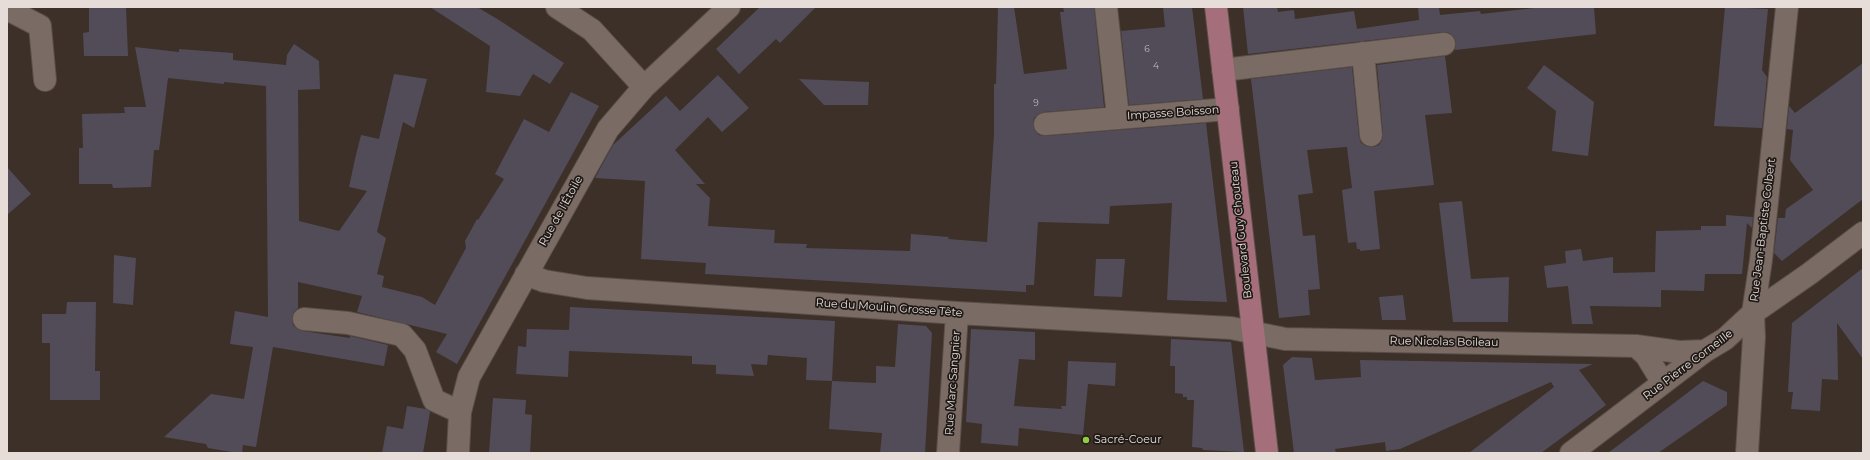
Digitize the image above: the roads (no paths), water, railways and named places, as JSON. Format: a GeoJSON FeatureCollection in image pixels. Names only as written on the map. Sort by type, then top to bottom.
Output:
{"type":"FeatureCollection","features":[{"type":"Feature","properties":{"kind":"main road","name":"Boulevard Guy Chouteau"},"geometry":{"type":"LineString","coordinates":[[1216,7],[1267,453]]}},
{"type":"Feature","properties":{"kind":"street"},"geometry":{"type":"LineString","coordinates":[[557,7],[592,30],[644,87]]}},
{"type":"Feature","properties":{"kind":"street","name":"Rue de l’Étoile"},"geometry":{"type":"LineString","coordinates":[[458,453],[460,412],[469,377],[608,129],[644,87],[729,7]]}},
{"type":"Feature","properties":{"kind":"street","name":"Impasse Boisson"},"geometry":{"type":"LineString","coordinates":[[1106,7],[1118,117]]}},
{"type":"Feature","properties":{"kind":"street","name":"Rue Jean-Baptiste Colbert"},"geometry":{"type":"LineString","coordinates":[[1747,453],[1754,337],[1753,313],[1761,260],[1787,7]]}},
{"type":"Feature","properties":{"kind":"street"},"geometry":{"type":"LineString","coordinates":[[7,9],[40,26],[45,80]]}},
{"type":"Feature","properties":{"kind":"street"},"geometry":{"type":"LineString","coordinates":[[1223,70],[1444,44]]}},
{"type":"Feature","properties":{"kind":"street"},"geometry":{"type":"LineString","coordinates":[[1363,53],[1370,135]]}},
{"type":"Feature","properties":{"kind":"street","name":"Impasse Boisson"},"geometry":{"type":"LineString","coordinates":[[1045,124],[1228,108]]}},
{"type":"Feature","properties":{"kind":"street","name":"Rue Pierre Corneille"},"geometry":{"type":"LineString","coordinates":[[1570,453],[1705,351],[1725,339],[1753,313],[1809,274],[1863,233]]}},
{"type":"Feature","properties":{"kind":"street","name":"Rue du Moulin Grosse Tête"},"geometry":{"type":"LineString","coordinates":[[526,274],[544,281],[587,288],[957,313],[1231,328],[1253,331]]}},
{"type":"Feature","properties":{"kind":"street","name":"Rue Marc Sangnier"},"geometry":{"type":"LineString","coordinates":[[948,453],[957,313]]}},
{"type":"Feature","properties":{"kind":"street"},"geometry":{"type":"LineString","coordinates":[[304,319],[348,323],[402,335],[416,350],[434,400],[460,412]]}},
{"type":"Feature","properties":{"kind":"street","name":"Rue Nicolas Boileau"},"geometry":{"type":"LineString","coordinates":[[1253,331],[1285,339],[1636,346],[1679,352],[1705,351]]}},
{"type":"Feature","properties":{"kind":"street"},"geometry":{"type":"LineString","coordinates":[[1636,346],[1646,355],[1663,383]]}},
{"type":"Feature","properties":{"kind":"place","name":"Sacré-Coeur"},"geometry":{"type":"Point","coordinates":[1086,440]}}]}
